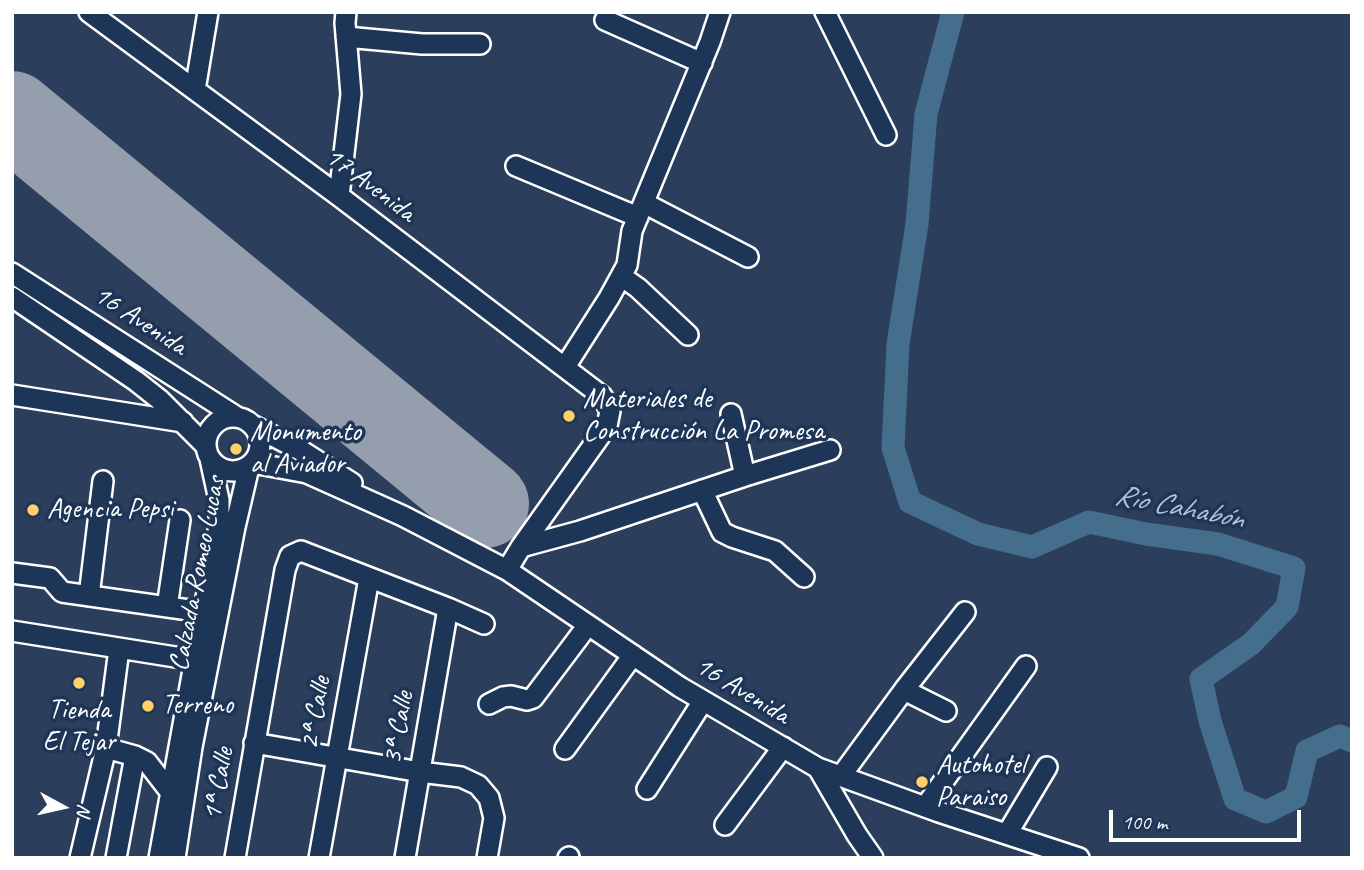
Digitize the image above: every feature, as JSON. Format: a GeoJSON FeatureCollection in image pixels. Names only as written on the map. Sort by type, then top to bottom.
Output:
{"type":"FeatureCollection","features":[{"type":"Feature","properties":{"kind":"street","name":"17 Avenida"},"geometry":{"type":"LineString","coordinates":[[89,12],[339,196],[602,396],[610,411],[607,426],[521,547]]}},
{"type":"Feature","properties":{"kind":"street"},"geometry":{"type":"LineString","coordinates":[[195,90],[208,12]]}},
{"type":"Feature","properties":{"kind":"street"},"geometry":{"type":"LineString","coordinates":[[339,196],[351,94],[346,12]]}},
{"type":"Feature","properties":{"kind":"street"},"geometry":{"type":"LineString","coordinates":[[565,368],[627,265],[632,231],[702,63],[720,12]]}},
{"type":"Feature","properties":{"kind":"street"},"geometry":{"type":"LineString","coordinates":[[710,42],[736,12]]}},
{"type":"Feature","properties":{"kind":"street"},"geometry":{"type":"LineString","coordinates":[[825,12],[886,135]]}},
{"type":"Feature","properties":{"kind":"street"},"geometry":{"type":"LineString","coordinates":[[605,20],[702,63]]}},
{"type":"Feature","properties":{"kind":"street"},"geometry":{"type":"LineString","coordinates":[[346,37],[422,44],[480,44]]}},
{"type":"Feature","properties":{"kind":"street"},"geometry":{"type":"LineString","coordinates":[[516,166],[641,210],[748,257]]}},
{"type":"Feature","properties":{"kind":"street"},"geometry":{"type":"LineString","coordinates":[[621,275],[688,335]]}},
{"type":"Feature","properties":{"kind":"street"},"geometry":{"type":"LineString","coordinates":[[15,299],[20,278]]}},
{"type":"Feature","properties":{"kind":"street","name":"16 Avenida"},"geometry":{"type":"LineString","coordinates":[[20,278],[246,422],[302,451],[403,516]]}},
{"type":"Feature","properties":{"kind":"street","name":"16 Avenida"},"geometry":{"type":"LineString","coordinates":[[15,299],[160,400],[208,452]]}},
{"type":"Feature","properties":{"kind":"street"},"geometry":{"type":"LineString","coordinates":[[12,395],[183,422]]}},
{"type":"Feature","properties":{"kind":"street"},"geometry":{"type":"LineString","coordinates":[[730,414],[745,476]]}},
{"type":"Feature","properties":{"kind":"street"},"geometry":{"type":"LineString","coordinates":[[228,418],[246,422],[258,433],[260,449],[251,465],[241,471],[223,470],[216,465],[208,452],[207,436],[219,421],[228,418]]}},
{"type":"Feature","properties":{"kind":"street"},"geometry":{"type":"LineString","coordinates":[[507,570],[521,547],[580,531],[830,450]]}},
{"type":"Feature","properties":{"kind":"street","name":"Calzada Romeo Lucas"},"geometry":{"type":"LineString","coordinates":[[159,858],[219,526],[219,500],[208,452]]}},
{"type":"Feature","properties":{"kind":"street","name":"16 Avenida"},"geometry":{"type":"LineString","coordinates":[[251,465],[307,474],[403,516],[507,570],[703,701],[818,768],[1007,834],[1034,851],[1079,858]]}},
{"type":"Feature","properties":{"kind":"street","name":"Calzada Romeo Lucas"},"geometry":{"type":"LineString","coordinates":[[175,858],[195,733],[234,527],[251,465]]}},
{"type":"Feature","properties":{"kind":"street"},"geometry":{"type":"LineString","coordinates":[[89,596],[103,481]]}},
{"type":"Feature","properties":{"kind":"street"},"geometry":{"type":"LineString","coordinates":[[702,491],[722,532],[775,551],[804,577]]}},
{"type":"Feature","properties":{"kind":"street"},"geometry":{"type":"LineString","coordinates":[[167,607],[180,520]]}},
{"type":"Feature","properties":{"kind":"street","name":"1ª Calle"},"geometry":{"type":"LineString","coordinates":[[235,858],[285,570],[290,556],[301,551],[369,578]]}},
{"type":"Feature","properties":{"kind":"street"},"geometry":{"type":"LineString","coordinates":[[12,573],[50,578],[62,592],[203,612]]}},
{"type":"Feature","properties":{"kind":"street"},"geometry":{"type":"LineString","coordinates":[[369,578],[484,624]]}},
{"type":"Feature","properties":{"kind":"street","name":"2ª Calle"},"geometry":{"type":"LineString","coordinates":[[320,858],[369,578]]}},
{"type":"Feature","properties":{"kind":"street","name":"3ª Calle"},"geometry":{"type":"LineString","coordinates":[[405,858],[448,608]]}},
{"type":"Feature","properties":{"kind":"street"},"geometry":{"type":"LineString","coordinates":[[841,776],[965,612]]}},
{"type":"Feature","properties":{"kind":"street"},"geometry":{"type":"LineString","coordinates":[[489,704],[503,696],[527,700],[533,698],[588,625]]}},
{"type":"Feature","properties":{"kind":"street"},"geometry":{"type":"LineString","coordinates":[[12,631],[194,660]]}},
{"type":"Feature","properties":{"kind":"street"},"geometry":{"type":"LineString","coordinates":[[80,858],[106,748],[119,649]]}},
{"type":"Feature","properties":{"kind":"street"},"geometry":{"type":"LineString","coordinates":[[565,749],[633,656]]}},
{"type":"Feature","properties":{"kind":"street"},"geometry":{"type":"LineString","coordinates":[[925,807],[1026,666]]}},
{"type":"Feature","properties":{"kind":"street"},"geometry":{"type":"LineString","coordinates":[[904,690],[946,711]]}},
{"type":"Feature","properties":{"kind":"street"},"geometry":{"type":"LineString","coordinates":[[647,789],[703,701]]}},
{"type":"Feature","properties":{"kind":"street"},"geometry":{"type":"LineString","coordinates":[[254,743],[461,777],[478,785],[489,798],[494,818],[488,849]]}},
{"type":"Feature","properties":{"kind":"street"},"geometry":{"type":"LineString","coordinates":[[725,825],[783,747]]}},
{"type":"Feature","properties":{"kind":"street"},"geometry":{"type":"LineString","coordinates":[[106,748],[147,762],[171,793]]}},
{"type":"Feature","properties":{"kind":"street"},"geometry":{"type":"LineString","coordinates":[[116,858],[135,756]]}},
{"type":"Feature","properties":{"kind":"street"},"geometry":{"type":"LineString","coordinates":[[1007,834],[1047,766]]}},
{"type":"Feature","properties":{"kind":"street"},"geometry":{"type":"LineString","coordinates":[[818,768],[873,858]]}},
{"type":"Feature","properties":{"kind":"waterway","name":"Río Cahabón"},"geometry":{"type":"LineString","coordinates":[[953,12],[926,114],[917,224],[898,344],[893,448],[910,502],[978,534],[1032,547],[1089,522],[1146,534],[1218,544],[1294,568],[1287,607],[1251,644],[1201,679],[1210,721],[1235,799],[1266,812],[1296,797],[1307,751],[1340,736],[1352,741]]}},
{"type":"Feature","properties":{"kind":"runway"},"geometry":{"type":"LineString","coordinates":[[12,115],[485,504]]}},
{"type":"Feature","properties":{"kind":"place","name":"Materiales de Construcción La Promesa"},"geometry":{"type":"Point","coordinates":[569,416]}},
{"type":"Feature","properties":{"kind":"place","name":"Monumento al Aviador"},"geometry":{"type":"Point","coordinates":[236,449]}},
{"type":"Feature","properties":{"kind":"place","name":"Agencia Pepsi"},"geometry":{"type":"Point","coordinates":[33,510]}},
{"type":"Feature","properties":{"kind":"place","name":"Tienda El Tejar"},"geometry":{"type":"Point","coordinates":[79,683]}},
{"type":"Feature","properties":{"kind":"place","name":"Terreno"},"geometry":{"type":"Point","coordinates":[148,706]}},
{"type":"Feature","properties":{"kind":"place","name":"Autohotel Paraiso"},"geometry":{"type":"Point","coordinates":[922,782]}}]}
